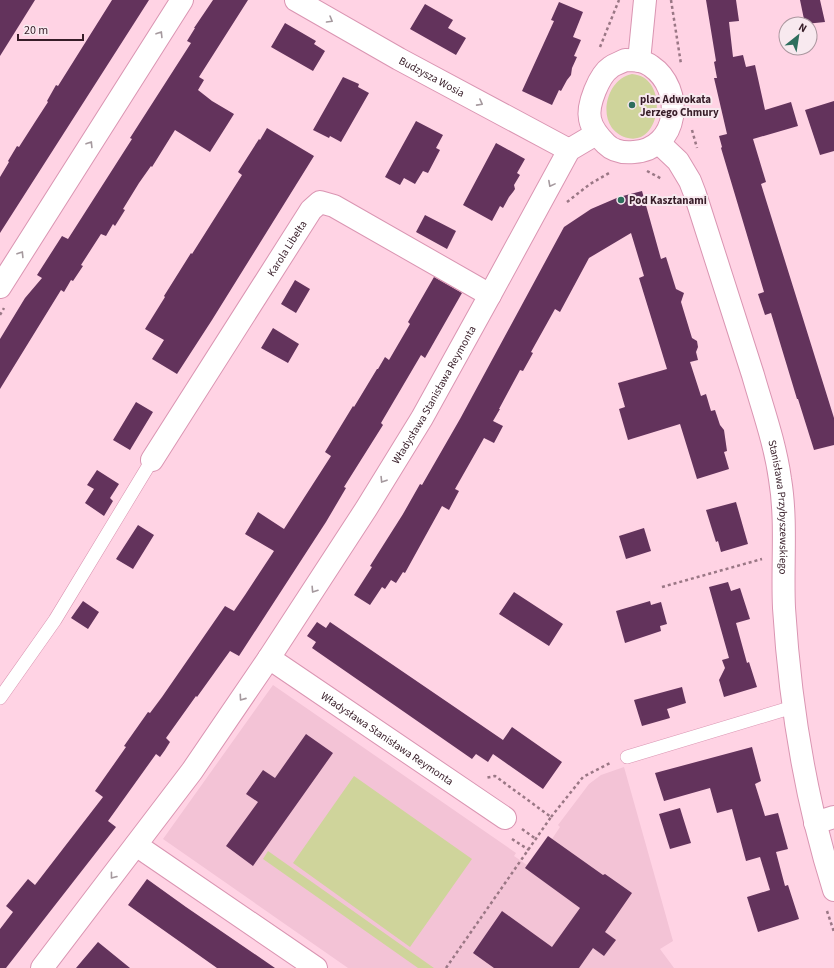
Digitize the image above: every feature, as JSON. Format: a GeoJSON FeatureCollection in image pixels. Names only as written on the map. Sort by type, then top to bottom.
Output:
{"type":"FeatureCollection","features":[{"type":"Feature","properties":{"kind":"street"},"geometry":{"type":"LineString","coordinates":[[0,287],[182,0]]}},
{"type":"Feature","properties":{"kind":"street","name":"Budzysza Wosia"},"geometry":{"type":"LineString","coordinates":[[296,0],[420,70],[569,150]]}},
{"type":"Feature","properties":{"kind":"street"},"geometry":{"type":"LineString","coordinates":[[639,60],[645,0]]}},
{"type":"Feature","properties":{"kind":"street"},"geometry":{"type":"LineString","coordinates":[[625,60],[639,60],[650,65],[665,81],[670,92],[673,110],[671,124],[666,135],[659,144],[651,149],[642,152],[619,152],[608,146],[596,134],[589,118],[591,100],[598,85],[610,67],[625,60]]}},
{"type":"Feature","properties":{"kind":"street"},"geometry":{"type":"LineString","coordinates":[[569,150],[596,134]]}},
{"type":"Feature","properties":{"kind":"street","name":"Stanisława Przybyszewskiego"},"geometry":{"type":"LineString","coordinates":[[659,144],[678,161],[690,181],[695,194],[740,332],[776,453],[781,482],[783,516],[784,606],[796,732],[825,820],[821,847],[834,890]]}},
{"type":"Feature","properties":{"kind":"street","name":"Władysława Stanisława Reymonta"},"geometry":{"type":"LineString","coordinates":[[42,968],[192,771],[269,658],[422,418],[569,150]]}},
{"type":"Feature","properties":{"kind":"street","name":"Karola Libelta"},"geometry":{"type":"LineString","coordinates":[[152,460],[311,210],[320,202],[334,206],[490,295]]}},
{"type":"Feature","properties":{"kind":"street","name":"Władysława Stanisława Reymonta"},"geometry":{"type":"LineString","coordinates":[[269,658],[505,818]]}},
{"type":"Feature","properties":{"kind":"street"},"geometry":{"type":"LineString","coordinates":[[136,845],[316,968]]}},
{"type":"Feature","properties":{"kind":"lane"},"geometry":{"type":"LineString","coordinates":[[0,698],[55,620],[152,460]]}},
{"type":"Feature","properties":{"kind":"lane"},"geometry":{"type":"LineString","coordinates":[[627,757],[793,708]]}},
{"type":"Feature","properties":{"kind":"path"},"geometry":{"type":"LineString","coordinates":[[598,54],[619,0]]}},
{"type":"Feature","properties":{"kind":"path"},"geometry":{"type":"LineString","coordinates":[[581,190],[614,170]]}},
{"type":"Feature","properties":{"kind":"path"},"geometry":{"type":"LineString","coordinates":[[640,170],[646,171],[667,183]]}},
{"type":"Feature","properties":{"kind":"path","name":"Stanisława Przybyszewskiego"},"geometry":{"type":"LineString","coordinates":[[662,587],[764,558]]}},
{"type":"Feature","properties":{"kind":"path"},"geometry":{"type":"LineString","coordinates":[[551,817],[583,777],[618,758],[627,757]]}},
{"type":"Feature","properties":{"kind":"path"},"geometry":{"type":"LineString","coordinates":[[446,968],[522,861]]}},
{"type":"Feature","properties":{"kind":"shaded area"},"geometry":{"type":"Polygon","coordinates":[[[273,685],[516,853],[514,856],[527,865],[552,839],[560,827],[558,825],[589,784],[601,775],[624,767],[673,941],[660,949],[674,968],[348,968],[163,839],[273,685]]]}},
{"type":"Feature","properties":{"kind":"green space","name":"plac Adwokata Jerzego Chmury"},"geometry":{"type":"Polygon","coordinates":[[[632,74],[644,78],[652,86],[656,98],[657,110],[654,122],[648,132],[639,138],[624,137],[615,132],[608,121],[607,113],[607,104],[613,88],[624,77],[632,74]]]}},
{"type":"Feature","properties":{"kind":"green space"},"geometry":{"type":"Polygon","coordinates":[[[354,776],[472,859],[410,947],[293,863],[354,776]]]}},
{"type":"Feature","properties":{"kind":"green space"},"geometry":{"type":"Polygon","coordinates":[[[268,851],[434,968],[418,968],[263,859],[268,851]]]}},
{"type":"Feature","properties":{"kind":"building"},"geometry":{"type":"Polygon","coordinates":[[[0,0],[35,0],[0,56],[0,0]]]}},
{"type":"Feature","properties":{"kind":"building"},"geometry":{"type":"Polygon","coordinates":[[[112,0],[149,0],[0,233],[0,177],[17,146],[19,147],[48,102],[47,101],[56,85],[58,86],[112,0]]]}},
{"type":"Feature","properties":{"kind":"building"},"geometry":{"type":"Polygon","coordinates":[[[213,0],[248,0],[199,77],[204,80],[198,90],[212,101],[234,114],[210,152],[175,130],[152,167],[151,166],[139,183],[123,209],[125,210],[115,226],[113,224],[106,236],[101,234],[81,265],[83,266],[73,281],[71,280],[64,292],[61,290],[0,389],[0,339],[25,298],[42,278],[37,275],[62,236],[68,239],[132,139],[130,138],[191,43],[187,41],[213,0]]]}},
{"type":"Feature","properties":{"kind":"building"},"geometry":{"type":"Polygon","coordinates":[[[706,0],[736,0],[739,21],[729,22],[733,57],[743,55],[746,67],[755,65],[765,110],[791,102],[798,126],[753,139],[766,182],[761,184],[834,418],[834,445],[814,450],[771,313],[765,315],[758,294],[764,292],[721,148],[719,136],[727,134],[714,78],[717,78],[714,62],[716,61],[706,0]]]}},
{"type":"Feature","properties":{"kind":"building"},"geometry":{"type":"Polygon","coordinates":[[[800,0],[820,0],[825,22],[818,23],[818,16],[803,16],[800,0]]]}},
{"type":"Feature","properties":{"kind":"building"},"geometry":{"type":"Polygon","coordinates":[[[559,2],[583,12],[573,37],[581,40],[574,56],[577,57],[572,68],[571,75],[561,91],[559,90],[552,105],[522,91],[554,21],[551,20],[559,2]]]}},
{"type":"Feature","properties":{"kind":"building"},"geometry":{"type":"Polygon","coordinates":[[[425,4],[453,20],[448,28],[466,38],[456,55],[410,29],[425,4]]]}},
{"type":"Feature","properties":{"kind":"building"},"geometry":{"type":"Polygon","coordinates":[[[285,23],[316,41],[314,44],[325,51],[313,71],[271,47],[285,23]]]}},
{"type":"Feature","properties":{"kind":"building"},"geometry":{"type":"Polygon","coordinates":[[[343,77],[359,84],[358,87],[369,93],[341,142],[313,130],[343,77]]]}},
{"type":"Feature","properties":{"kind":"building"},"geometry":{"type":"Polygon","coordinates":[[[834,101],[834,151],[820,155],[805,110],[834,101]]]}},
{"type":"Feature","properties":{"kind":"building"},"geometry":{"type":"Polygon","coordinates":[[[416,121],[443,135],[436,148],[440,150],[428,173],[423,171],[415,184],[404,178],[400,185],[385,177],[416,121]]]}},
{"type":"Feature","properties":{"kind":"building"},"geometry":{"type":"Polygon","coordinates":[[[267,128],[314,156],[177,374],[152,359],[164,340],[145,329],[191,253],[192,254],[242,175],[238,172],[267,128]]]}},
{"type":"Feature","properties":{"kind":"building"},"geometry":{"type":"Polygon","coordinates":[[[496,143],[525,159],[517,173],[520,175],[514,185],[515,189],[503,208],[500,206],[492,221],[463,205],[496,143]]]}},
{"type":"Feature","properties":{"kind":"building"},"geometry":{"type":"Polygon","coordinates":[[[642,191],[661,259],[666,257],[676,289],[684,293],[681,302],[692,338],[697,341],[698,347],[696,352],[698,360],[690,362],[701,396],[706,394],[711,411],[715,410],[720,425],[724,430],[727,451],[724,452],[729,469],[697,479],[680,424],[628,440],[619,409],[625,407],[618,383],[667,369],[639,278],[644,276],[631,233],[589,258],[560,312],[555,309],[531,352],[533,353],[523,371],[520,370],[493,421],[503,426],[494,443],[484,438],[455,489],[459,491],[449,510],[442,506],[405,573],[403,572],[396,583],[391,580],[385,589],[382,587],[370,605],[354,595],[420,484],[422,485],[460,419],[564,227],[591,209],[619,197],[642,191]]]}},
{"type":"Feature","properties":{"kind":"building"},"geometry":{"type":"Polygon","coordinates":[[[425,215],[456,231],[447,249],[416,232],[425,215]]]}},
{"type":"Feature","properties":{"kind":"building"},"geometry":{"type":"Polygon","coordinates":[[[434,277],[462,293],[425,358],[421,355],[381,423],[383,425],[344,487],[346,488],[326,522],[239,656],[230,651],[166,738],[170,742],[160,757],[156,754],[108,821],[116,827],[6,968],[0,968],[0,929],[13,912],[6,906],[28,879],[35,885],[103,797],[95,791],[126,747],[124,746],[148,712],[150,713],[162,697],[225,606],[234,611],[245,595],[274,551],[245,534],[258,512],[284,529],[331,456],[325,452],[385,357],[389,360],[410,324],[408,322],[434,277]]]}},
{"type":"Feature","properties":{"kind":"building"},"geometry":{"type":"Polygon","coordinates":[[[295,280],[310,289],[296,313],[281,304],[295,280]]]}},
{"type":"Feature","properties":{"kind":"building"},"geometry":{"type":"Polygon","coordinates":[[[273,328],[299,344],[288,363],[261,348],[273,328]]]}},
{"type":"Feature","properties":{"kind":"building"},"geometry":{"type":"Polygon","coordinates":[[[136,402],[153,412],[130,450],[113,440],[136,402]]]}},
{"type":"Feature","properties":{"kind":"building"},"geometry":{"type":"Polygon","coordinates":[[[97,470],[119,484],[110,498],[113,501],[104,516],[85,503],[94,489],[87,485],[97,470]]]}},
{"type":"Feature","properties":{"kind":"building"},"geometry":{"type":"Polygon","coordinates":[[[736,502],[748,544],[721,552],[718,541],[716,542],[706,510],[736,502]]]}},
{"type":"Feature","properties":{"kind":"building"},"geometry":{"type":"Polygon","coordinates":[[[138,525],[154,535],[133,569],[116,559],[138,525]]]}},
{"type":"Feature","properties":{"kind":"building"},"geometry":{"type":"Polygon","coordinates":[[[644,528],[651,551],[626,559],[619,536],[644,528]]]}},
{"type":"Feature","properties":{"kind":"building"},"geometry":{"type":"Polygon","coordinates":[[[728,582],[731,591],[740,588],[750,619],[736,623],[747,663],[749,662],[757,687],[724,697],[719,680],[725,668],[722,660],[729,658],[709,587],[728,582]]]}},
{"type":"Feature","properties":{"kind":"building"},"geometry":{"type":"Polygon","coordinates":[[[514,592],[563,624],[549,646],[499,614],[514,592]]]}},
{"type":"Feature","properties":{"kind":"building"},"geometry":{"type":"Polygon","coordinates":[[[83,601],[99,612],[88,629],[71,618],[83,601]]]}},
{"type":"Feature","properties":{"kind":"building"},"geometry":{"type":"Polygon","coordinates":[[[650,601],[651,605],[661,602],[667,624],[660,626],[661,631],[625,643],[616,611],[650,601]]]}},
{"type":"Feature","properties":{"kind":"building"},"geometry":{"type":"Polygon","coordinates":[[[317,622],[326,628],[330,622],[503,740],[512,727],[562,762],[543,789],[493,754],[488,762],[476,754],[472,759],[312,648],[316,642],[307,636],[317,622]]]}},
{"type":"Feature","properties":{"kind":"building"},"geometry":{"type":"Polygon","coordinates":[[[682,687],[686,703],[667,709],[670,718],[642,726],[634,700],[682,687]]]}},
{"type":"Feature","properties":{"kind":"building"},"geometry":{"type":"Polygon","coordinates":[[[306,734],[333,753],[253,866],[226,846],[258,802],[246,794],[263,770],[275,778],[306,734]]]}},
{"type":"Feature","properties":{"kind":"building"},"geometry":{"type":"Polygon","coordinates":[[[752,747],[761,781],[755,784],[765,816],[778,813],[788,849],[776,852],[785,886],[788,885],[799,919],[758,932],[747,897],[770,890],[760,857],[746,861],[732,809],[717,813],[710,788],[664,801],[655,773],[752,747]]]}},
{"type":"Feature","properties":{"kind":"building"},"geometry":{"type":"Polygon","coordinates":[[[680,808],[691,843],[670,849],[659,814],[680,808]]]}},
{"type":"Feature","properties":{"kind":"building"},"geometry":{"type":"Polygon","coordinates":[[[548,836],[603,875],[605,874],[632,893],[605,932],[616,940],[604,956],[593,948],[579,968],[494,968],[473,953],[502,911],[552,947],[580,908],[525,868],[548,836]]]}},
{"type":"Feature","properties":{"kind":"building"},"geometry":{"type":"Polygon","coordinates":[[[147,879],[275,968],[217,968],[128,905],[147,879]]]}},
{"type":"Feature","properties":{"kind":"building"},"geometry":{"type":"Polygon","coordinates":[[[98,942],[130,968],[76,968],[98,942]]]}},
{"type":"Feature","properties":{"kind":"place","name":"plac Adwokata Jerzego Chmury"},"geometry":{"type":"Point","coordinates":[632,105]}},
{"type":"Feature","properties":{"kind":"place","name":"Pod Kasztanami"},"geometry":{"type":"Point","coordinates":[621,200]}}]}
